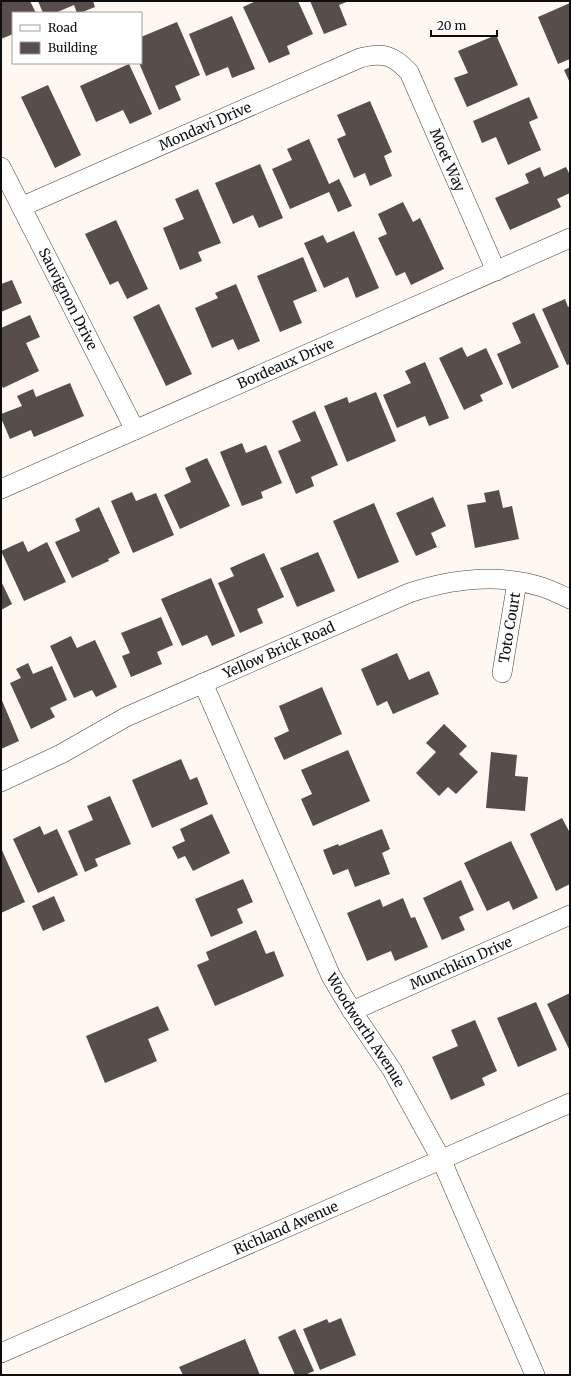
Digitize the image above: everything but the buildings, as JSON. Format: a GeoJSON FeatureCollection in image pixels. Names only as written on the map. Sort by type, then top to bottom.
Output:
{"type":"FeatureCollection","features":[{"type":"Feature","properties":{"kind":"street","name":"Mondavi Drive"},"geometry":{"type":"LineString","coordinates":[[21,207],[360,58],[372,54],[390,57]]}},
{"type":"Feature","properties":{"kind":"street","name":"Moet Way"},"geometry":{"type":"LineString","coordinates":[[390,57],[398,61],[409,72],[496,271]]}},
{"type":"Feature","properties":{"kind":"street","name":"Sauvignon Drive"},"geometry":{"type":"LineString","coordinates":[[1,167],[135,430]]}},
{"type":"Feature","properties":{"kind":"street","name":"Bordeaux Drive"},"geometry":{"type":"LineString","coordinates":[[1,489],[570,238]]}},
{"type":"Feature","properties":{"kind":"street","name":"Yellow Brick Road"},"geometry":{"type":"LineString","coordinates":[[1,782],[61,754],[126,717],[409,592],[465,579],[493,579],[541,587],[570,599]]}},
{"type":"Feature","properties":{"kind":"street","name":"Toto Court"},"geometry":{"type":"LineString","coordinates":[[502,673],[517,582]]}},
{"type":"Feature","properties":{"kind":"street","name":"Woodworth Avenue"},"geometry":{"type":"LineString","coordinates":[[202,683],[331,976],[352,1011],[392,1070],[441,1159],[535,1375]]}},
{"type":"Feature","properties":{"kind":"street","name":"Munchkin Drive"},"geometry":{"type":"LineString","coordinates":[[352,1011],[570,915]]}},
{"type":"Feature","properties":{"kind":"street","name":"Richland Avenue"},"geometry":{"type":"LineString","coordinates":[[1,1353],[441,1159],[570,1104]]}}]}
